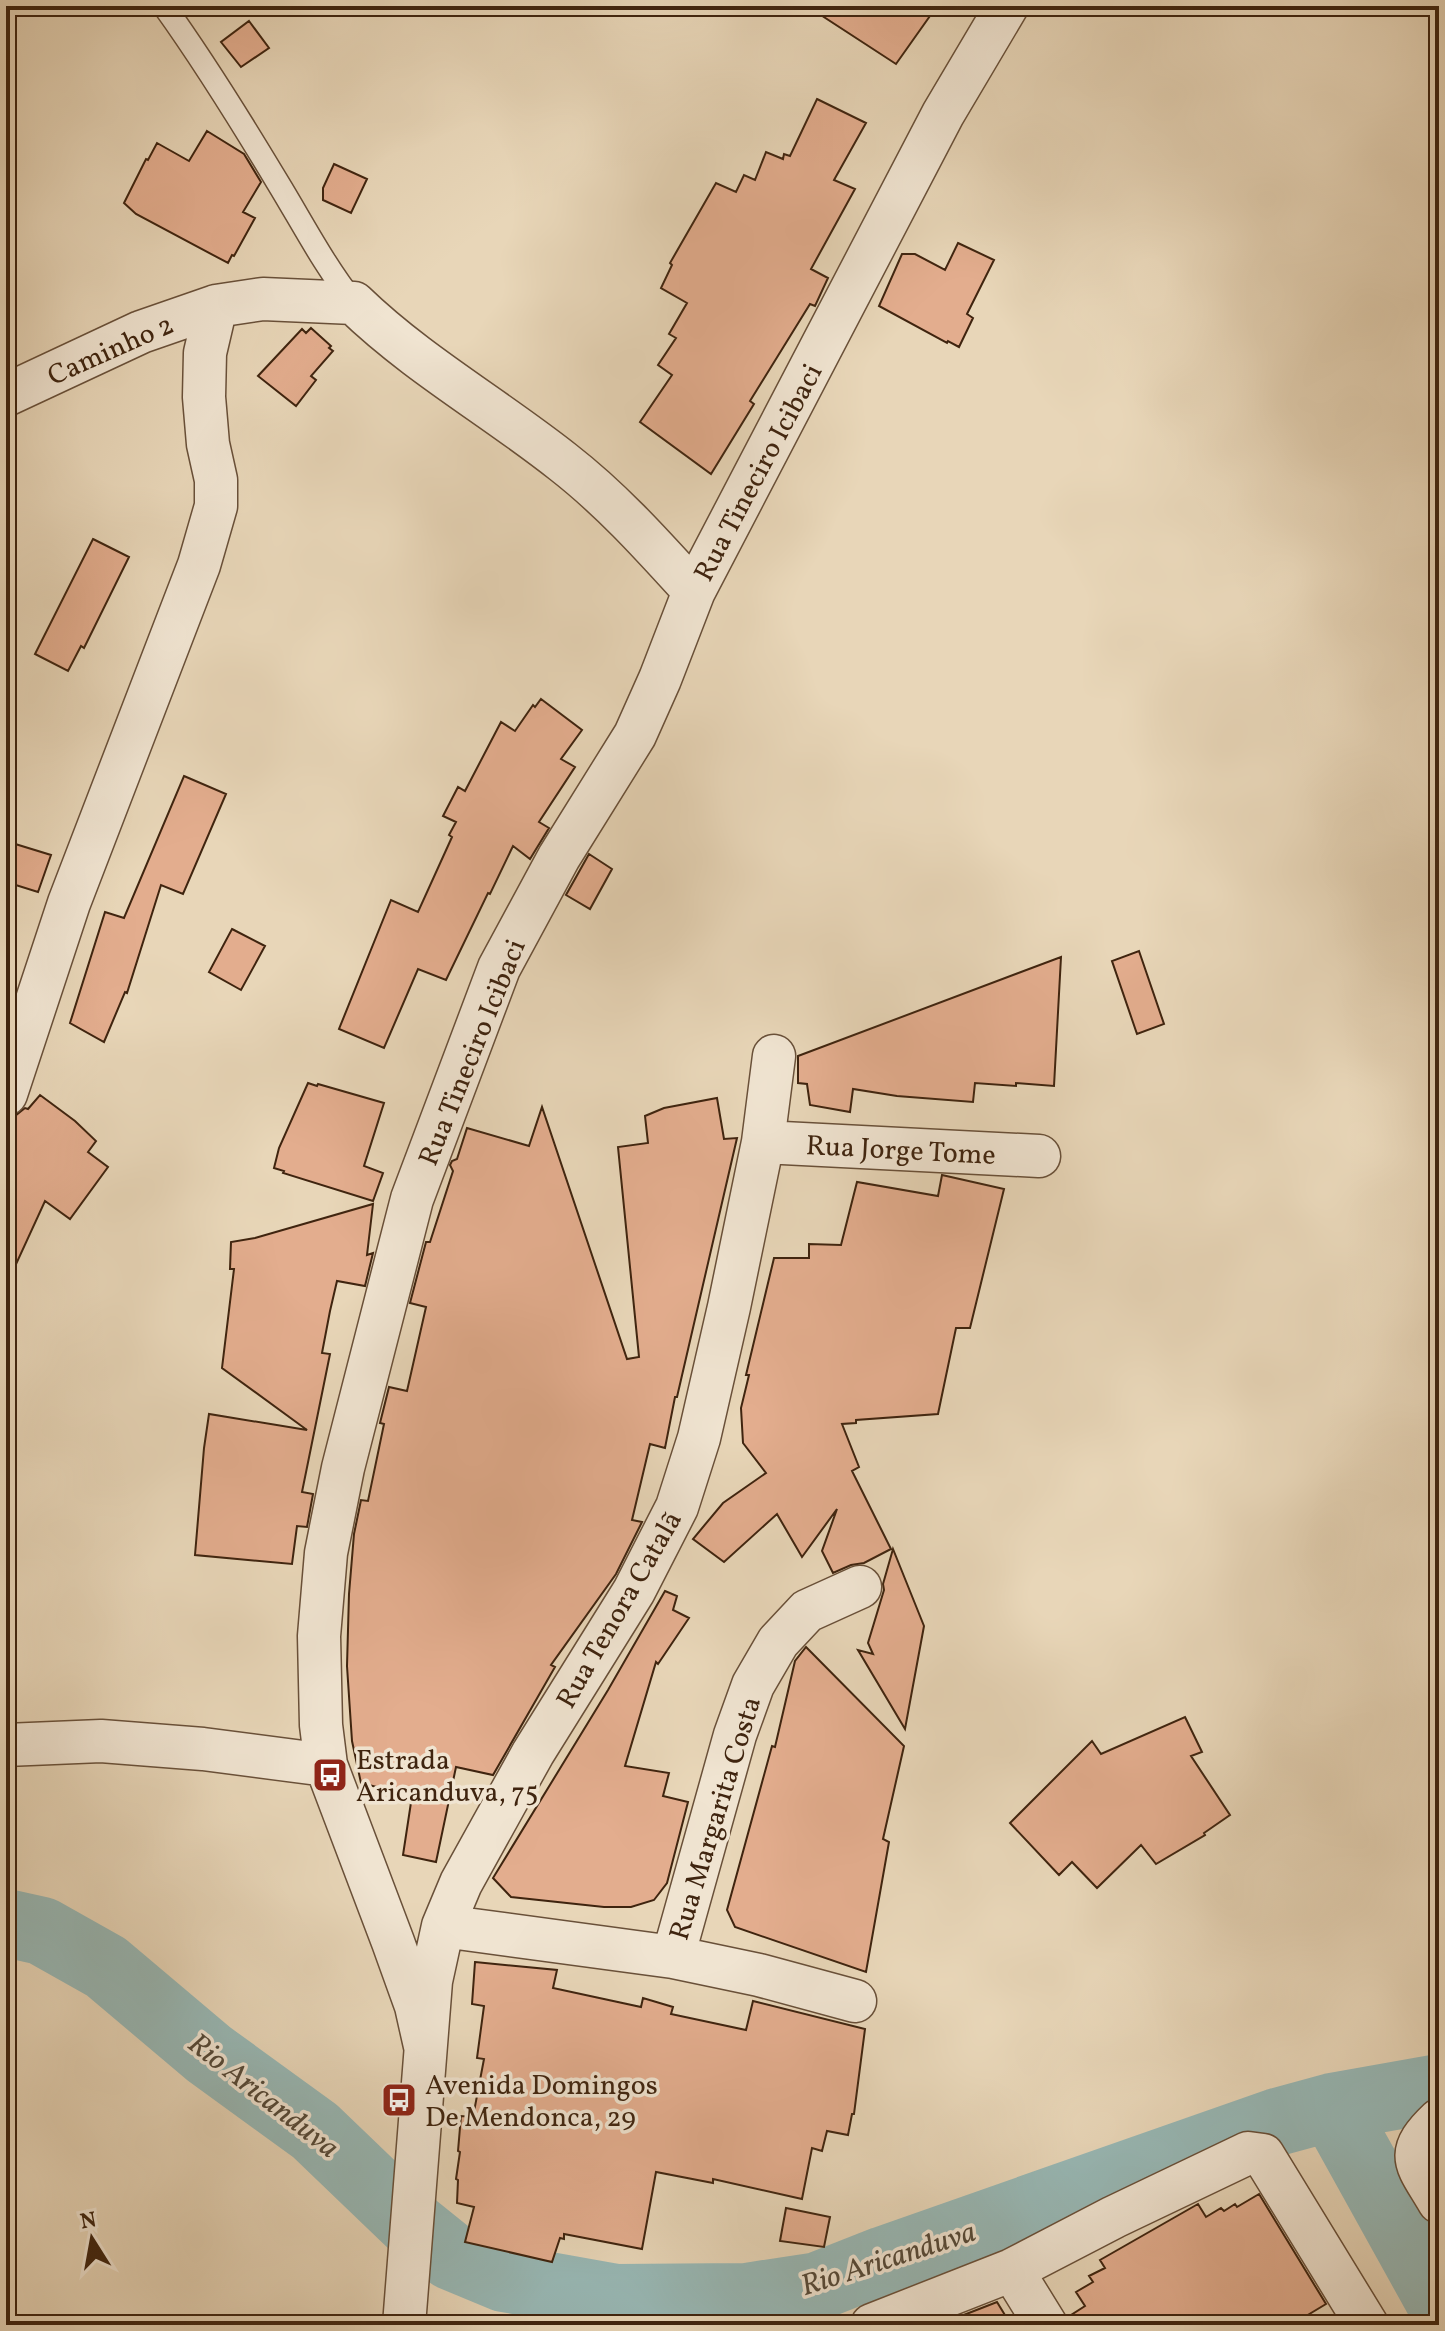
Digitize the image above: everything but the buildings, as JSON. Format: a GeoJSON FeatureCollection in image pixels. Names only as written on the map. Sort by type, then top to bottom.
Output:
{"type":"FeatureCollection","features":[{"type":"Feature","properties":{"kind":"street","name":"Rua Tineciro Icibaci"},"geometry":{"type":"LineString","coordinates":[[425,2046],[416,2006],[326,1765],[321,1725],[319,1636],[326,1553],[343,1468],[412,1199],[499,968],[559,857],[635,735],[694,591],[943,114],[1007,6]]}},
{"type":"Feature","properties":{"kind":"street","name":"Caminho 2"},"geometry":{"type":"LineString","coordinates":[[6,395],[141,332],[216,306],[263,299],[354,303]]}},
{"type":"Feature","properties":{"kind":"street"},"geometry":{"type":"LineString","coordinates":[[354,303],[405,347],[566,464],[639,530],[694,591]]}},
{"type":"Feature","properties":{"kind":"street"},"geometry":{"type":"LineString","coordinates":[[6,1094],[69,903],[199,565],[216,506],[216,480],[208,444],[204,397],[205,353],[216,306]]}},
{"type":"Feature","properties":{"kind":"street","name":"Rua Tenora Catalã"},"geometry":{"type":"LineString","coordinates":[[406,2306],[431,1981],[443,1926],[461,1883],[489,1831],[533,1753],[634,1591],[677,1507],[699,1438],[722,1336],[763,1142],[774,1056]]}},
{"type":"Feature","properties":{"kind":"street","name":"Rua Jorge Tome"},"geometry":{"type":"LineString","coordinates":[[763,1142],[1039,1156]]}},
{"type":"Feature","properties":{"kind":"street","name":"Rua Margarita Costa"},"geometry":{"type":"LineString","coordinates":[[673,1957],[735,1735],[753,1685],[778,1642],[807,1611],[860,1587]]}},
{"type":"Feature","properties":{"kind":"street"},"geometry":{"type":"LineString","coordinates":[[6,1745],[101,1741],[203,1749],[326,1765]]}},
{"type":"Feature","properties":{"kind":"street"},"geometry":{"type":"LineString","coordinates":[[443,1926],[673,1957],[759,1975],[855,2001]]}},
{"type":"Feature","properties":{"kind":"street"},"geometry":{"type":"LineString","coordinates":[[1439,2120],[1416,2148],[1416,2162],[1439,2202]]}},
{"type":"Feature","properties":{"kind":"street"},"geometry":{"type":"LineString","coordinates":[[872,2325],[1012,2270],[1114,2217],[1254,2152],[1263,2155],[1367,2325]]}},
{"type":"Feature","properties":{"kind":"street"},"geometry":{"type":"LineString","coordinates":[[1012,2270],[1046,2325]]}},
{"type":"Feature","properties":{"kind":"lane"},"geometry":{"type":"LineString","coordinates":[[164,6],[191,44],[332,275],[354,303]]}},
{"type":"Feature","properties":{"kind":"waterway","name":"Rio Aricanduva"},"geometry":{"type":"LineString","coordinates":[[6,1923],[42,1931],[106,1967],[209,2054],[315,2131],[415,2227],[451,2256],[504,2278],[616,2298],[746,2297],[818,2286],[1277,2122],[1332,2107],[1439,2088]]}},
{"type":"Feature","properties":{"kind":"waterway"},"geometry":{"type":"LineString","coordinates":[[1332,2107],[1439,2300]]}},
{"type":"Feature","properties":{"kind":"place","name":"Estrada Aricanduva, 75"},"geometry":{"type":"Point","coordinates":[330,1775]}},
{"type":"Feature","properties":{"kind":"place","name":"Avenida Domingos De Mendonca, 29"},"geometry":{"type":"Point","coordinates":[399,2100]}}]}
